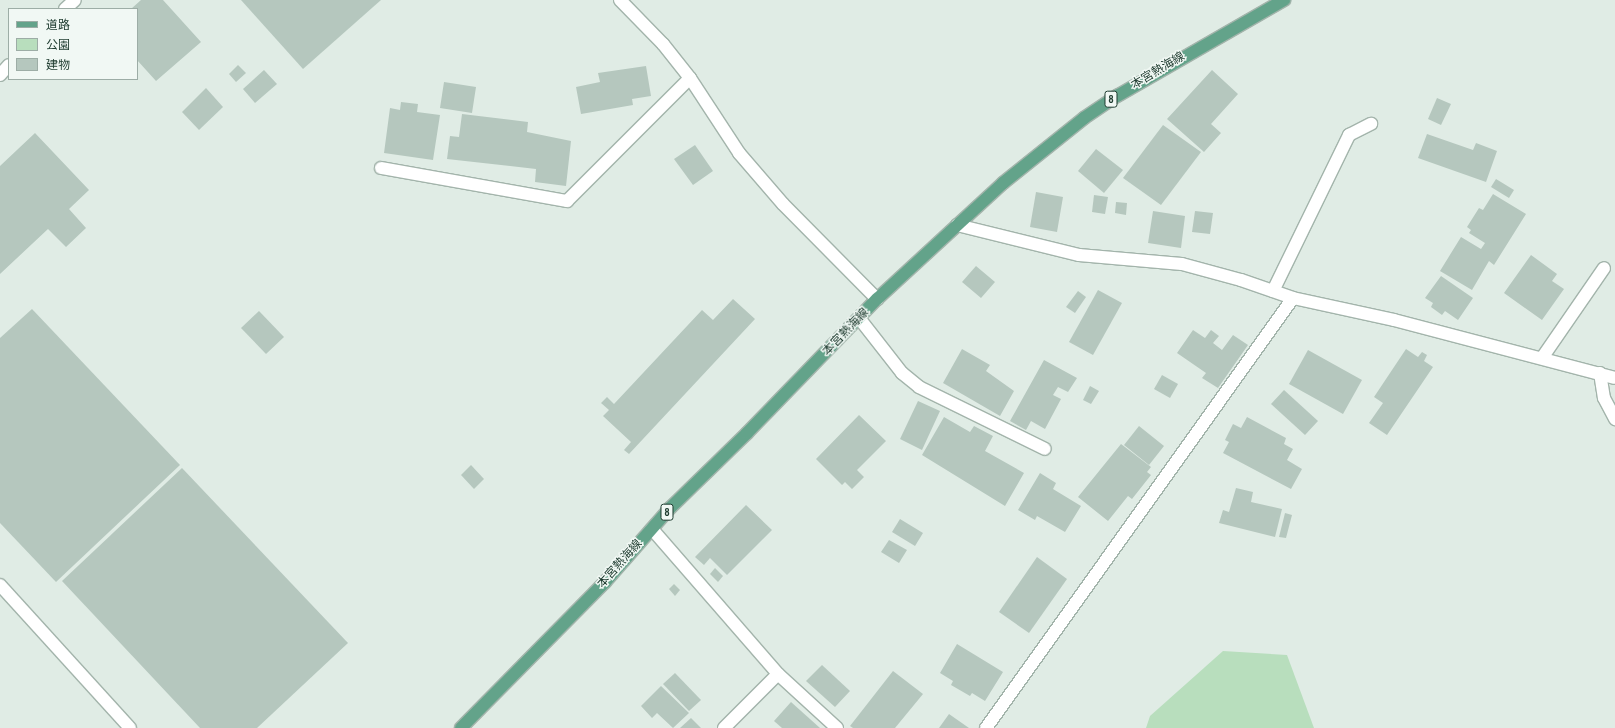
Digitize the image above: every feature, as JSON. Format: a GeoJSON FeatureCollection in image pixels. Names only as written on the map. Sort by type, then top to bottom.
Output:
{"type":"FeatureCollection","features":[{"type":"Feature","properties":{"kind":"main road","name":"本宮熱海線"},"geometry":{"type":"LineString","coordinates":[[461,728],[605,582],[652,529],[877,299],[1003,183],[1084,118],[1175,60],[1284,0]]}},
{"type":"Feature","properties":{"kind":"street"},"geometry":{"type":"LineString","coordinates":[[66,8],[75,0]]}},
{"type":"Feature","properties":{"kind":"street"},"geometry":{"type":"LineString","coordinates":[[620,0],[663,44],[690,78],[739,152],[783,204],[877,299]]}},
{"type":"Feature","properties":{"kind":"street"},"geometry":{"type":"LineString","coordinates":[[0,75],[8,66]]}},
{"type":"Feature","properties":{"kind":"street"},"geometry":{"type":"LineString","coordinates":[[381,168],[567,201],[578,193],[690,78]]}},
{"type":"Feature","properties":{"kind":"street"},"geometry":{"type":"LineString","coordinates":[[1273,291],[1349,135],[1371,124]]}},
{"type":"Feature","properties":{"kind":"street"},"geometry":{"type":"LineString","coordinates":[[957,225],[1079,254],[1182,264],[1292,298],[1542,358],[1615,378]]}},
{"type":"Feature","properties":{"kind":"street"},"geometry":{"type":"LineString","coordinates":[[1542,358],[1604,268]]}},
{"type":"Feature","properties":{"kind":"street"},"geometry":{"type":"LineString","coordinates":[[986,728],[1292,298]]}},
{"type":"Feature","properties":{"kind":"street"},"geometry":{"type":"LineString","coordinates":[[859,318],[902,373],[918,388],[1045,449]]}},
{"type":"Feature","properties":{"kind":"street"},"geometry":{"type":"LineString","coordinates":[[1600,373],[1604,398],[1615,419]]}},
{"type":"Feature","properties":{"kind":"street"},"geometry":{"type":"LineString","coordinates":[[652,529],[778,674],[837,728]]}},
{"type":"Feature","properties":{"kind":"street"},"geometry":{"type":"LineString","coordinates":[[0,586],[130,728]]}},
{"type":"Feature","properties":{"kind":"street"},"geometry":{"type":"LineString","coordinates":[[724,728],[778,674]]}},
{"type":"Feature","properties":{"kind":"green space"},"geometry":{"type":"Polygon","coordinates":[[[1223,651],[1287,655],[1314,728],[1146,728],[1150,716],[1223,651]]]}},
{"type":"Feature","properties":{"kind":"building"},"geometry":{"type":"Polygon","coordinates":[[[141,0],[163,0],[201,42],[156,81],[138,61],[138,8],[132,8],[141,0]]]}},
{"type":"Feature","properties":{"kind":"building"},"geometry":{"type":"Polygon","coordinates":[[[241,0],[381,0],[303,69],[241,0]]]}},
{"type":"Feature","properties":{"kind":"building"},"geometry":{"type":"Polygon","coordinates":[[[238,65],[246,73],[236,82],[229,74],[238,65]]]}},
{"type":"Feature","properties":{"kind":"building"},"geometry":{"type":"Polygon","coordinates":[[[646,66],[651,96],[632,99],[633,105],[581,114],[576,87],[600,82],[598,73],[646,66]]]}},
{"type":"Feature","properties":{"kind":"building"},"geometry":{"type":"Polygon","coordinates":[[[264,70],[277,84],[255,103],[243,89],[264,70]]]}},
{"type":"Feature","properties":{"kind":"building"},"geometry":{"type":"Polygon","coordinates":[[[1212,70],[1238,94],[1211,124],[1221,133],[1204,152],[1167,119],[1212,70]]]}},
{"type":"Feature","properties":{"kind":"building"},"geometry":{"type":"Polygon","coordinates":[[[444,82],[476,87],[472,113],[440,108],[444,82]]]}},
{"type":"Feature","properties":{"kind":"building"},"geometry":{"type":"Polygon","coordinates":[[[206,88],[223,107],[199,130],[182,112],[206,88]]]}},
{"type":"Feature","properties":{"kind":"building"},"geometry":{"type":"Polygon","coordinates":[[[1437,98],[1451,104],[1441,125],[1428,119],[1437,98]]]}},
{"type":"Feature","properties":{"kind":"building"},"geometry":{"type":"Polygon","coordinates":[[[401,102],[418,104],[417,112],[440,115],[433,160],[384,153],[390,108],[400,110],[401,102]]]}},
{"type":"Feature","properties":{"kind":"building"},"geometry":{"type":"Polygon","coordinates":[[[462,114],[528,122],[527,132],[571,141],[566,186],[535,182],[536,169],[447,159],[450,136],[459,137],[462,114]]]}},
{"type":"Feature","properties":{"kind":"building"},"geometry":{"type":"Polygon","coordinates":[[[1163,125],[1201,152],[1161,205],[1123,178],[1163,125]]]}},
{"type":"Feature","properties":{"kind":"building"},"geometry":{"type":"Polygon","coordinates":[[[35,133],[89,190],[69,209],[86,228],[66,247],[48,229],[0,274],[0,166],[35,133]]]}},
{"type":"Feature","properties":{"kind":"building"},"geometry":{"type":"Polygon","coordinates":[[[1427,134],[1473,150],[1476,143],[1497,151],[1486,182],[1418,158],[1427,134]]]}},
{"type":"Feature","properties":{"kind":"building"},"geometry":{"type":"Polygon","coordinates":[[[695,145],[713,171],[693,185],[674,159],[695,145]]]}},
{"type":"Feature","properties":{"kind":"building"},"geometry":{"type":"Polygon","coordinates":[[[1096,149],[1123,170],[1104,193],[1078,171],[1096,149]]]}},
{"type":"Feature","properties":{"kind":"building"},"geometry":{"type":"Polygon","coordinates":[[[1496,179],[1514,190],[1509,198],[1491,187],[1496,179]]]}},
{"type":"Feature","properties":{"kind":"building"},"geometry":{"type":"Polygon","coordinates":[[[1036,192],[1063,197],[1057,232],[1030,227],[1036,192]]]}},
{"type":"Feature","properties":{"kind":"building"},"geometry":{"type":"Polygon","coordinates":[[[1493,194],[1526,214],[1494,265],[1489,261],[1472,290],[1440,271],[1461,237],[1481,249],[1485,243],[1469,233],[1471,230],[1467,227],[1479,208],[1483,210],[1493,194]]]}},
{"type":"Feature","properties":{"kind":"building"},"geometry":{"type":"Polygon","coordinates":[[[1094,195],[1108,197],[1105,214],[1092,212],[1094,195]]]}},
{"type":"Feature","properties":{"kind":"building"},"geometry":{"type":"Polygon","coordinates":[[[1116,202],[1127,203],[1126,215],[1115,213],[1116,202]]]}},
{"type":"Feature","properties":{"kind":"building"},"geometry":{"type":"Polygon","coordinates":[[[1153,211],[1185,216],[1181,248],[1148,243],[1153,211]]]}},
{"type":"Feature","properties":{"kind":"building"},"geometry":{"type":"Polygon","coordinates":[[[1195,211],[1213,213],[1210,234],[1192,232],[1195,211]]]}},
{"type":"Feature","properties":{"kind":"building"},"geometry":{"type":"Polygon","coordinates":[[[1531,255],[1557,274],[1552,281],[1564,289],[1542,320],[1504,293],[1531,255]]]}},
{"type":"Feature","properties":{"kind":"building"},"geometry":{"type":"Polygon","coordinates":[[[976,266],[995,282],[981,298],[962,282],[976,266]]]}},
{"type":"Feature","properties":{"kind":"building"},"geometry":{"type":"Polygon","coordinates":[[[1441,276],[1473,298],[1458,320],[1445,311],[1442,315],[1431,307],[1433,303],[1425,298],[1441,276]]]}},
{"type":"Feature","properties":{"kind":"building"},"geometry":{"type":"Polygon","coordinates":[[[1098,290],[1122,303],[1093,355],[1069,342],[1098,290]]]}},
{"type":"Feature","properties":{"kind":"building"},"geometry":{"type":"Polygon","coordinates":[[[1078,291],[1086,297],[1075,313],[1066,307],[1078,291]]]}},
{"type":"Feature","properties":{"kind":"building"},"geometry":{"type":"Polygon","coordinates":[[[733,299],[755,319],[629,454],[624,450],[631,442],[603,416],[609,410],[601,403],[607,397],[614,404],[702,310],[713,320],[733,299]]]}},
{"type":"Feature","properties":{"kind":"building"},"geometry":{"type":"Polygon","coordinates":[[[32,309],[180,465],[56,582],[0,523],[0,338],[32,309]]]}},
{"type":"Feature","properties":{"kind":"building"},"geometry":{"type":"Polygon","coordinates":[[[259,311],[284,337],[266,354],[241,328],[259,311]]]}},
{"type":"Feature","properties":{"kind":"building"},"geometry":{"type":"Polygon","coordinates":[[[1193,330],[1205,338],[1211,330],[1219,336],[1213,343],[1222,350],[1233,335],[1248,345],[1218,388],[1202,378],[1206,373],[1177,353],[1193,330]]]}},
{"type":"Feature","properties":{"kind":"building"},"geometry":{"type":"Polygon","coordinates":[[[962,349],[990,365],[986,371],[1014,391],[1000,416],[943,383],[962,349]]]}},
{"type":"Feature","properties":{"kind":"building"},"geometry":{"type":"Polygon","coordinates":[[[1406,349],[1418,357],[1422,352],[1427,355],[1424,361],[1433,367],[1387,435],[1369,423],[1383,403],[1374,397],[1406,349]]]}},
{"type":"Feature","properties":{"kind":"building"},"geometry":{"type":"Polygon","coordinates":[[[1308,350],[1362,380],[1343,414],[1289,384],[1308,350]]]}},
{"type":"Feature","properties":{"kind":"building"},"geometry":{"type":"Polygon","coordinates":[[[1044,360],[1077,378],[1068,392],[1058,387],[1053,395],[1061,399],[1045,429],[1031,421],[1026,430],[1010,421],[1044,360]]]}},
{"type":"Feature","properties":{"kind":"building"},"geometry":{"type":"Polygon","coordinates":[[[1162,375],[1178,384],[1170,398],[1154,389],[1162,375]]]}},
{"type":"Feature","properties":{"kind":"building"},"geometry":{"type":"Polygon","coordinates":[[[1090,386],[1099,391],[1091,404],[1083,400],[1090,386]]]}},
{"type":"Feature","properties":{"kind":"building"},"geometry":{"type":"Polygon","coordinates":[[[1284,390],[1318,421],[1305,435],[1271,404],[1284,390]]]}},
{"type":"Feature","properties":{"kind":"building"},"geometry":{"type":"Polygon","coordinates":[[[918,401],[940,411],[922,450],[900,439],[918,401]]]}},
{"type":"Feature","properties":{"kind":"building"},"geometry":{"type":"Polygon","coordinates":[[[859,415],[886,441],[857,470],[864,477],[852,489],[845,482],[842,485],[816,459],[859,415]]]}},
{"type":"Feature","properties":{"kind":"building"},"geometry":{"type":"Polygon","coordinates":[[[944,417],[970,432],[974,426],[993,436],[985,451],[1024,473],[1005,506],[922,455],[944,417]]]}},
{"type":"Feature","properties":{"kind":"building"},"geometry":{"type":"Polygon","coordinates":[[[1247,417],[1286,438],[1284,444],[1293,449],[1287,460],[1302,469],[1291,489],[1223,453],[1229,442],[1225,440],[1233,424],[1241,428],[1247,417]]]}},
{"type":"Feature","properties":{"kind":"building"},"geometry":{"type":"Polygon","coordinates":[[[1139,426],[1164,446],[1149,465],[1124,445],[1139,426]]]}},
{"type":"Feature","properties":{"kind":"building"},"geometry":{"type":"Polygon","coordinates":[[[1121,444],[1151,467],[1147,472],[1151,475],[1132,499],[1128,496],[1108,521],[1078,497],[1121,444]]]}},
{"type":"Feature","properties":{"kind":"building"},"geometry":{"type":"Polygon","coordinates":[[[471,465],[484,479],[474,489],[461,475],[471,465]]]}},
{"type":"Feature","properties":{"kind":"building"},"geometry":{"type":"Polygon","coordinates":[[[182,468],[348,643],[257,728],[200,728],[62,581],[182,468]]]}},
{"type":"Feature","properties":{"kind":"building"},"geometry":{"type":"Polygon","coordinates":[[[1040,473],[1056,483],[1053,489],[1081,506],[1065,532],[1037,516],[1035,520],[1018,510],[1040,473]]]}},
{"type":"Feature","properties":{"kind":"building"},"geometry":{"type":"Polygon","coordinates":[[[1236,488],[1253,492],[1251,502],[1282,509],[1275,537],[1219,523],[1223,510],[1229,512],[1236,488]]]}},
{"type":"Feature","properties":{"kind":"building"},"geometry":{"type":"Polygon","coordinates":[[[746,505],[772,530],[727,575],[710,558],[704,565],[695,557],[746,505]]]}},
{"type":"Feature","properties":{"kind":"building"},"geometry":{"type":"Polygon","coordinates":[[[1285,513],[1292,515],[1286,538],[1279,537],[1285,513]]]}},
{"type":"Feature","properties":{"kind":"building"},"geometry":{"type":"Polygon","coordinates":[[[900,519],[923,533],[915,546],[892,532],[900,519]]]}},
{"type":"Feature","properties":{"kind":"building"},"geometry":{"type":"Polygon","coordinates":[[[889,540],[907,550],[899,563],[881,552],[889,540]]]}},
{"type":"Feature","properties":{"kind":"building"},"geometry":{"type":"Polygon","coordinates":[[[1037,557],[1067,579],[1029,633],[999,612],[1037,557]]]}},
{"type":"Feature","properties":{"kind":"building"},"geometry":{"type":"Polygon","coordinates":[[[715,568],[723,576],[718,582],[710,574],[715,568]]]}},
{"type":"Feature","properties":{"kind":"building"},"geometry":{"type":"Polygon","coordinates":[[[674,584],[680,590],[675,596],[669,589],[674,584]]]}},
{"type":"Feature","properties":{"kind":"building"},"geometry":{"type":"Polygon","coordinates":[[[957,644],[1003,672],[985,701],[972,693],[970,696],[951,685],[953,681],[940,673],[957,644]]]}},
{"type":"Feature","properties":{"kind":"building"},"geometry":{"type":"Polygon","coordinates":[[[822,665],[850,691],[835,707],[806,681],[822,665]]]}},
{"type":"Feature","properties":{"kind":"building"},"geometry":{"type":"Polygon","coordinates":[[[893,671],[923,694],[895,728],[853,728],[850,726],[893,671]]]}},
{"type":"Feature","properties":{"kind":"building"},"geometry":{"type":"Polygon","coordinates":[[[675,673],[701,700],[689,711],[663,684],[675,673]]]}},
{"type":"Feature","properties":{"kind":"building"},"geometry":{"type":"Polygon","coordinates":[[[661,686],[689,713],[673,728],[657,713],[652,718],[641,706],[661,686]]]}},
{"type":"Feature","properties":{"kind":"building"},"geometry":{"type":"Polygon","coordinates":[[[791,702],[820,728],[782,728],[774,721],[791,702]]]}},
{"type":"Feature","properties":{"kind":"building"},"geometry":{"type":"Polygon","coordinates":[[[949,714],[969,728],[939,728],[949,714]]]}},
{"type":"Feature","properties":{"kind":"building"},"geometry":{"type":"Polygon","coordinates":[[[691,718],[701,728],[680,728],[691,718]]]}}]}
